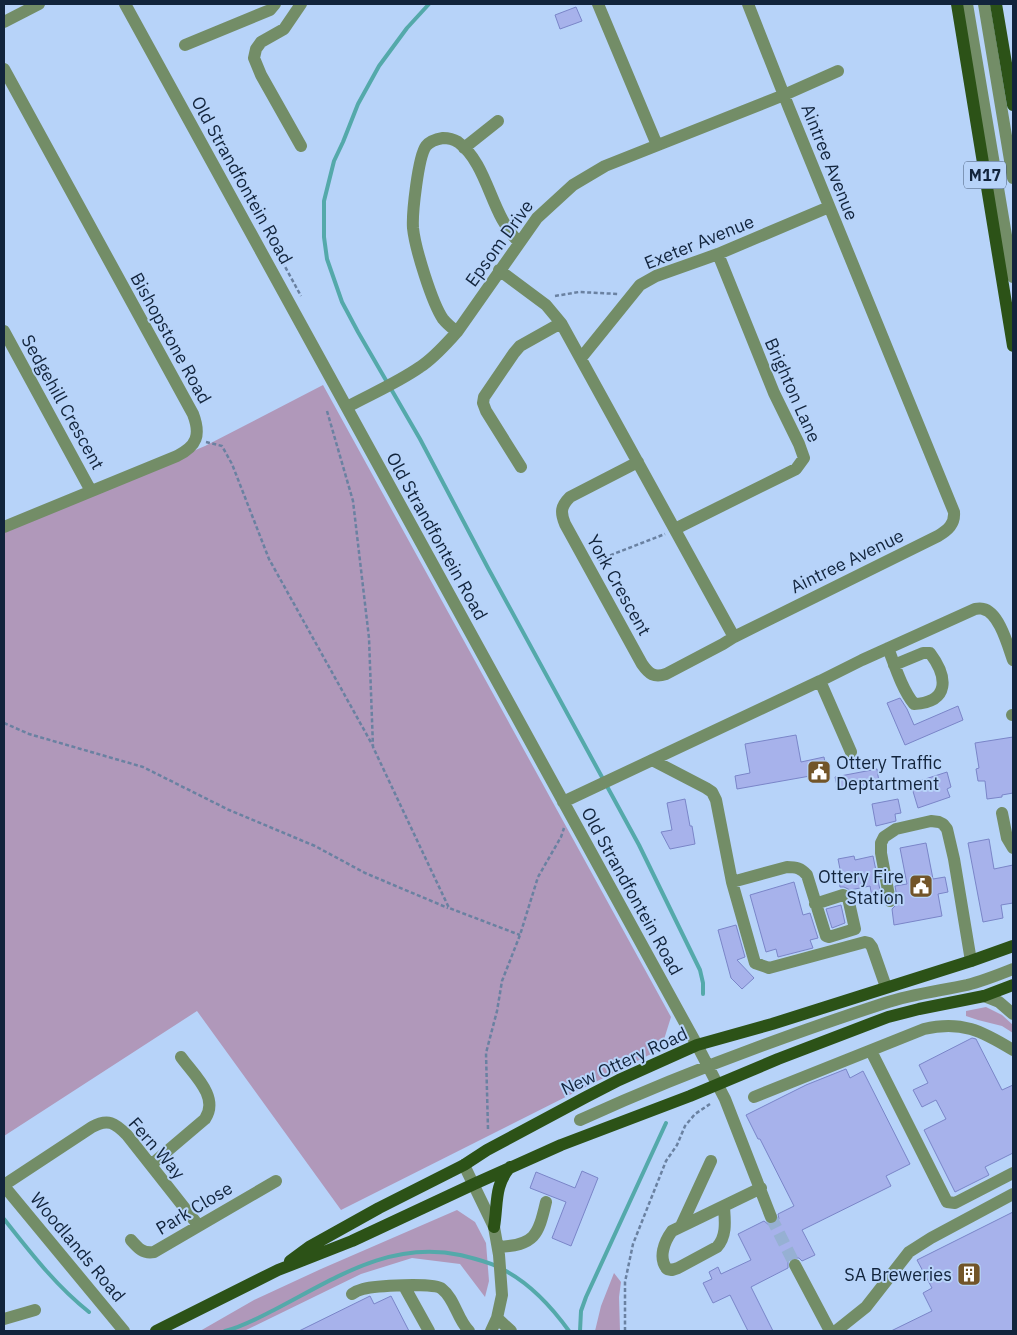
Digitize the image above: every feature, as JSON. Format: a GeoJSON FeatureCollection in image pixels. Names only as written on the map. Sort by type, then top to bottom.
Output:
{"type":"FeatureCollection","features":[{"type":"Feature","properties":{"kind":"main road","name":"M17"},"geometry":{"type":"LineString","coordinates":[[957,4],[1013,346]]}},
{"type":"Feature","properties":{"kind":"main road"},"geometry":{"type":"LineString","coordinates":[[996,4],[1013,105]]}},
{"type":"Feature","properties":{"kind":"main road","name":"New Ottery Road"},"geometry":{"type":"LineString","coordinates":[[278,1270],[309,1247],[379,1208],[464,1165],[487,1150],[594,1093],[697,1045],[972,961],[1013,946]]}},
{"type":"Feature","properties":{"kind":"main road","name":"New Ottery Road"},"geometry":{"type":"LineString","coordinates":[[156,1331],[278,1270],[352,1242],[510,1167],[635,1116],[888,1017],[984,996],[1013,985]]}},
{"type":"Feature","properties":{"kind":"main road"},"geometry":{"type":"LineString","coordinates":[[494,1227],[498,1186],[503,1175],[510,1167]]}},
{"type":"Feature","properties":{"kind":"main road"},"geometry":{"type":"LineString","coordinates":[[177,1331],[200,1309]]}},
{"type":"Feature","properties":{"kind":"street"},"geometry":{"type":"LineString","coordinates":[[4,22],[38,4]]}},
{"type":"Feature","properties":{"kind":"street","name":"Old Strandfontein Road"},"geometry":{"type":"LineString","coordinates":[[126,4],[697,1045],[717,1084],[771,1217]]}},
{"type":"Feature","properties":{"kind":"street"},"geometry":{"type":"LineString","coordinates":[[186,45],[270,10],[275,4]]}},
{"type":"Feature","properties":{"kind":"street"},"geometry":{"type":"LineString","coordinates":[[301,4],[284,29],[261,42],[256,49],[254,58],[261,76],[301,146]]}},
{"type":"Feature","properties":{"kind":"street"},"geometry":{"type":"LineString","coordinates":[[598,4],[657,145]]}},
{"type":"Feature","properties":{"kind":"street","name":"Aintree Avenue"},"geometry":{"type":"LineString","coordinates":[[734,636],[938,536],[951,526],[954,518],[954,512],[748,4]]}},
{"type":"Feature","properties":{"kind":"street"},"geometry":{"type":"LineString","coordinates":[[967,4],[1013,277]]}},
{"type":"Feature","properties":{"kind":"street"},"geometry":{"type":"LineString","coordinates":[[984,4],[1013,178]]}},
{"type":"Feature","properties":{"kind":"street","name":"Bishopstone Road"},"geometry":{"type":"LineString","coordinates":[[4,69],[193,414],[197,426],[196,438]]}},
{"type":"Feature","properties":{"kind":"street","name":"Epsom Drive"},"geometry":{"type":"LineString","coordinates":[[347,407],[406,376],[430,359],[457,332],[518,242],[541,213],[573,185],[605,166],[784,94],[838,70]]}},
{"type":"Feature","properties":{"kind":"street"},"geometry":{"type":"LineString","coordinates":[[464,148],[498,120]]}},
{"type":"Feature","properties":{"kind":"street"},"geometry":{"type":"LineString","coordinates":[[457,332],[444,320],[433,299],[416,244],[413,220],[420,160],[428,144],[434,140],[450,138],[457,141],[464,148],[472,157],[481,173],[504,226],[518,242]]}},
{"type":"Feature","properties":{"kind":"street","name":"Exeter Avenue"},"geometry":{"type":"LineString","coordinates":[[581,358],[640,285],[656,276],[718,254],[829,207]]}},
{"type":"Feature","properties":{"kind":"street","name":"Brighton Lane"},"geometry":{"type":"LineString","coordinates":[[675,529],[796,469],[804,458],[774,393],[718,254]]}},
{"type":"Feature","properties":{"kind":"street"},"geometry":{"type":"LineString","coordinates":[[499,270],[538,300],[561,323],[734,636]]}},
{"type":"Feature","properties":{"kind":"street"},"geometry":{"type":"LineString","coordinates":[[521,467],[486,411],[483,403],[484,397],[508,360],[520,346],[561,323]]}},
{"type":"Feature","properties":{"kind":"street","name":"Sedgehill Crescent"},"geometry":{"type":"LineString","coordinates":[[4,331],[92,491]]}},
{"type":"Feature","properties":{"kind":"street"},"geometry":{"type":"LineString","coordinates":[[4,527],[186,452],[196,438]]}},
{"type":"Feature","properties":{"kind":"street","name":"York Crescent"},"geometry":{"type":"LineString","coordinates":[[638,462],[570,497],[563,504],[561,512],[565,524],[642,664],[647,672],[653,675],[666,674],[723,644],[734,636]]}},
{"type":"Feature","properties":{"kind":"street"},"geometry":{"type":"LineString","coordinates":[[563,802],[888,648],[975,609],[983,608],[996,619],[1013,660]]}},
{"type":"Feature","properties":{"kind":"street"},"geometry":{"type":"LineString","coordinates":[[888,648],[894,665]]}},
{"type":"Feature","properties":{"kind":"street"},"geometry":{"type":"LineString","coordinates":[[820,681],[851,752]]}},
{"type":"Feature","properties":{"kind":"street"},"geometry":{"type":"LineString","coordinates":[[652,760],[712,792],[716,800],[732,882],[755,963],[769,968],[864,942],[869,943],[872,947],[886,987]]}},
{"type":"Feature","properties":{"kind":"street"},"geometry":{"type":"LineString","coordinates":[[1002,813],[1007,838],[1013,848]]}},
{"type":"Feature","properties":{"kind":"street"},"geometry":{"type":"LineString","coordinates":[[890,900],[881,853],[881,844],[884,837],[896,829],[931,821],[943,824],[947,829],[954,859],[972,961]]}},
{"type":"Feature","properties":{"kind":"street"},"geometry":{"type":"LineString","coordinates":[[732,882],[787,867],[803,870],[807,875],[826,936],[822,944],[824,953]]}},
{"type":"Feature","properties":{"kind":"street"},"geometry":{"type":"LineString","coordinates":[[815,904],[843,894],[847,896],[855,929],[829,937],[826,936]]}},
{"type":"Feature","properties":{"kind":"street"},"geometry":{"type":"LineString","coordinates":[[580,1120],[642,1092],[708,1066],[884,1003],[977,982],[1013,969]]}},
{"type":"Feature","properties":{"kind":"street"},"geometry":{"type":"LineString","coordinates":[[984,996],[999,1002],[1013,1014]]}},
{"type":"Feature","properties":{"kind":"street"},"geometry":{"type":"LineString","coordinates":[[754,1097],[924,1029],[936,1026],[953,1025],[985,1033],[1013,1050]]}},
{"type":"Feature","properties":{"kind":"street"},"geometry":{"type":"LineString","coordinates":[[871,1051],[947,1202],[955,1202],[1013,1173]]}},
{"type":"Feature","properties":{"kind":"street"},"geometry":{"type":"LineString","coordinates":[[152,1164],[205,1119],[210,1109],[208,1094],[181,1057]]}},
{"type":"Feature","properties":{"kind":"street","name":"Fern Way"},"geometry":{"type":"LineString","coordinates":[[4,1185],[92,1127],[105,1122],[113,1124],[127,1135],[152,1164],[198,1225]]}},
{"type":"Feature","properties":{"kind":"street"},"geometry":{"type":"LineString","coordinates":[[681,1226],[711,1161]]}},
{"type":"Feature","properties":{"kind":"street"},"geometry":{"type":"LineString","coordinates":[[464,1165],[494,1227],[499,1251],[502,1295],[497,1318],[490,1331]]}},
{"type":"Feature","properties":{"kind":"street","name":"Park Close"},"geometry":{"type":"LineString","coordinates":[[131,1240],[138,1249],[145,1252],[154,1252],[276,1181]]}},
{"type":"Feature","properties":{"kind":"street","name":"Woodlands Road"},"geometry":{"type":"LineString","coordinates":[[4,1185],[124,1331]]}},
{"type":"Feature","properties":{"kind":"street"},"geometry":{"type":"LineString","coordinates":[[724,1207],[725,1227],[722,1242],[717,1247],[672,1270],[668,1269],[662,1260],[663,1250],[672,1231],[760,1188]]}},
{"type":"Feature","properties":{"kind":"street"},"geometry":{"type":"LineString","coordinates":[[836,1331],[866,1307],[909,1252],[931,1238],[1013,1194]]}},
{"type":"Feature","properties":{"kind":"street"},"geometry":{"type":"LineString","coordinates":[[499,1251],[534,1237],[538,1230],[546,1202]]}},
{"type":"Feature","properties":{"kind":"street"},"geometry":{"type":"LineString","coordinates":[[795,1265],[830,1331]]}},
{"type":"Feature","properties":{"kind":"street"},"geometry":{"type":"LineString","coordinates":[[352,1294],[369,1288],[427,1284],[437,1286],[443,1289],[469,1331]]}},
{"type":"Feature","properties":{"kind":"street"},"geometry":{"type":"LineString","coordinates":[[404,1286],[429,1331]]}},
{"type":"Feature","properties":{"kind":"street"},"geometry":{"type":"LineString","coordinates":[[4,1319],[35,1310]]}},
{"type":"Feature","properties":{"kind":"street"},"geometry":{"type":"LineString","coordinates":[[497,1318],[511,1331]]}},
{"type":"Feature","properties":{"kind":"path"},"geometry":{"type":"LineString","coordinates":[[538,300],[579,292],[633,294]]}},
{"type":"Feature","properties":{"kind":"path"},"geometry":{"type":"LineString","coordinates":[[326,411],[354,501],[369,638],[373,747]]}},
{"type":"Feature","properties":{"kind":"path"},"geometry":{"type":"LineString","coordinates":[[196,438],[222,446],[232,464],[269,559],[373,747],[449,908]]}},
{"type":"Feature","properties":{"kind":"path"},"geometry":{"type":"LineString","coordinates":[[588,565],[675,529]]}},
{"type":"Feature","properties":{"kind":"path"},"geometry":{"type":"LineString","coordinates":[[4,724],[28,734],[144,767],[229,810],[315,846],[365,873],[520,935]]}},
{"type":"Feature","properties":{"kind":"path"},"geometry":{"type":"LineString","coordinates":[[488,1129],[486,1053],[497,1011],[502,981],[520,935],[538,877],[561,837],[565,825]]}},
{"type":"Feature","properties":{"kind":"path"},"geometry":{"type":"LineString","coordinates":[[625,1331],[625,1282],[633,1244],[666,1161],[676,1145],[684,1126],[695,1114],[710,1104]]}},
{"type":"Feature","properties":{"kind":"shaded area"},"geometry":{"type":"Polygon","coordinates":[[[323,385],[671,1017],[661,1049],[341,1210],[197,1011],[4,1136],[4,531],[205,446],[323,385]]]}},
{"type":"Feature","properties":{"kind":"shaded area"},"geometry":{"type":"Polygon","coordinates":[[[986,1007],[1002,1015],[1013,1025],[1013,1033],[1002,1026],[966,1016],[966,1011],[986,1007]]]}},
{"type":"Feature","properties":{"kind":"shaded area"},"geometry":{"type":"Polygon","coordinates":[[[457,1210],[475,1222],[486,1243],[489,1281],[485,1297],[460,1264],[412,1258],[361,1274],[244,1331],[200,1331],[254,1300],[457,1210]]]}},
{"type":"Feature","properties":{"kind":"shaded area"},"geometry":{"type":"Polygon","coordinates":[[[614,1273],[621,1282],[619,1297],[620,1331],[595,1331],[601,1306],[614,1273]]]}},
{"type":"Feature","properties":{"kind":"building"},"geometry":{"type":"Polygon","coordinates":[[[576,7],[582,21],[560,29],[555,15],[576,7]]]}},
{"type":"Feature","properties":{"kind":"building"},"geometry":{"type":"Polygon","coordinates":[[[900,698],[914,725],[958,706],[963,720],[905,745],[887,703],[900,698]]]}},
{"type":"Feature","properties":{"kind":"building"},"geometry":{"type":"Polygon","coordinates":[[[796,735],[801,762],[824,757],[827,773],[737,789],[735,776],[750,773],[745,744],[796,735]]]}},
{"type":"Feature","properties":{"kind":"building"},"geometry":{"type":"Polygon","coordinates":[[[1013,737],[1013,793],[987,799],[985,781],[978,781],[976,769],[979,768],[975,743],[1013,737]]]}},
{"type":"Feature","properties":{"kind":"building"},"geometry":{"type":"Polygon","coordinates":[[[877,769],[879,782],[838,790],[835,777],[877,769]]]}},
{"type":"Feature","properties":{"kind":"building"},"geometry":{"type":"Polygon","coordinates":[[[947,772],[951,787],[947,789],[950,797],[918,808],[912,788],[915,787],[913,783],[947,772]]]}},
{"type":"Feature","properties":{"kind":"building"},"geometry":{"type":"Polygon","coordinates":[[[685,799],[695,844],[670,849],[661,832],[672,830],[667,803],[685,799]]]}},
{"type":"Feature","properties":{"kind":"building"},"geometry":{"type":"Polygon","coordinates":[[[898,799],[901,813],[895,814],[896,821],[876,826],[872,804],[898,799]]]}},
{"type":"Feature","properties":{"kind":"building"},"geometry":{"type":"Polygon","coordinates":[[[989,839],[994,869],[1013,865],[1013,903],[1001,905],[1003,918],[983,922],[968,843],[989,839]]]}},
{"type":"Feature","properties":{"kind":"building"},"geometry":{"type":"Polygon","coordinates":[[[926,843],[933,879],[945,877],[948,892],[938,894],[942,916],[894,925],[892,909],[898,903],[895,886],[907,884],[900,848],[926,843]]]}},
{"type":"Feature","properties":{"kind":"building"},"geometry":{"type":"Polygon","coordinates":[[[854,856],[855,860],[873,856],[881,895],[872,897],[870,886],[850,890],[840,887],[839,880],[842,879],[838,859],[854,856]]]}},
{"type":"Feature","properties":{"kind":"building"},"geometry":{"type":"Polygon","coordinates":[[[794,882],[803,915],[810,913],[818,938],[810,940],[813,948],[778,957],[776,949],[766,952],[750,895],[794,882]]]}},
{"type":"Feature","properties":{"kind":"building"},"geometry":{"type":"Polygon","coordinates":[[[841,905],[845,923],[832,928],[826,909],[841,905]]]}},
{"type":"Feature","properties":{"kind":"building"},"geometry":{"type":"Polygon","coordinates":[[[736,925],[745,957],[737,960],[754,978],[742,989],[731,978],[718,930],[736,925]]]}},
{"type":"Feature","properties":{"kind":"building"},"geometry":{"type":"Polygon","coordinates":[[[972,1038],[976,1039],[1002,1090],[1013,1085],[1013,1153],[985,1167],[989,1175],[955,1192],[924,1130],[946,1119],[936,1100],[922,1107],[913,1090],[928,1083],[919,1065],[972,1038]]]}},
{"type":"Feature","properties":{"kind":"building"},"geometry":{"type":"Polygon","coordinates":[[[846,1069],[850,1078],[863,1071],[910,1164],[886,1176],[891,1186],[802,1230],[815,1255],[802,1261],[799,1258],[792,1258],[788,1261],[788,1268],[751,1287],[773,1331],[748,1331],[730,1295],[713,1303],[703,1283],[712,1279],[709,1272],[718,1267],[721,1274],[751,1260],[738,1234],[764,1221],[769,1225],[774,1224],[779,1219],[778,1214],[794,1206],[746,1115],[806,1085],[846,1069]]]}},
{"type":"Feature","properties":{"kind":"building"},"geometry":{"type":"Polygon","coordinates":[[[582,1171],[598,1178],[571,1246],[552,1238],[566,1202],[530,1188],[536,1172],[575,1188],[582,1171]]]}},
{"type":"Feature","properties":{"kind":"building","name":"SA Breweries"},"geometry":{"type":"Polygon","coordinates":[[[1013,1212],[1013,1331],[891,1331],[932,1311],[923,1293],[932,1288],[917,1260],[1013,1212]]]}},
{"type":"Feature","properties":{"kind":"building"},"geometry":{"type":"Polygon","coordinates":[[[370,1296],[374,1304],[391,1296],[409,1331],[299,1331],[370,1296]]]}},
{"type":"Feature","properties":{"kind":"waterway"},"geometry":{"type":"LineString","coordinates":[[429,4],[407,28],[379,66],[358,104],[334,161],[324,201],[324,237],[327,259],[342,302],[420,439],[639,845],[700,970],[703,994]]}},
{"type":"Feature","properties":{"kind":"waterway"},"geometry":{"type":"LineString","coordinates":[[580,1331],[581,1311],[586,1297],[666,1123]]}},
{"type":"Feature","properties":{"kind":"waterway"},"geometry":{"type":"LineString","coordinates":[[4,1219],[54,1280],[89,1312]]}},
{"type":"Feature","properties":{"kind":"waterway"},"geometry":{"type":"LineString","coordinates":[[225,1331],[256,1319],[363,1265],[386,1258],[410,1253],[434,1252],[460,1255],[496,1266]]}},
{"type":"Feature","properties":{"kind":"waterway"},"geometry":{"type":"LineString","coordinates":[[502,1269],[531,1288],[569,1331]]}},
{"type":"Feature","properties":{"kind":"tunnel"},"geometry":{"type":"LineString","coordinates":[[771,1217],[795,1265]]}},
{"type":"Feature","properties":{"kind":"place","name":"Ottery Traffic Deptartment"},"geometry":{"type":"Point","coordinates":[819,772]}},
{"type":"Feature","properties":{"kind":"place","name":"Ottery Fire Station"},"geometry":{"type":"Point","coordinates":[921,886]}},
{"type":"Feature","properties":{"kind":"place","name":"SA Breweries"},"geometry":{"type":"Point","coordinates":[969,1274]}}]}
